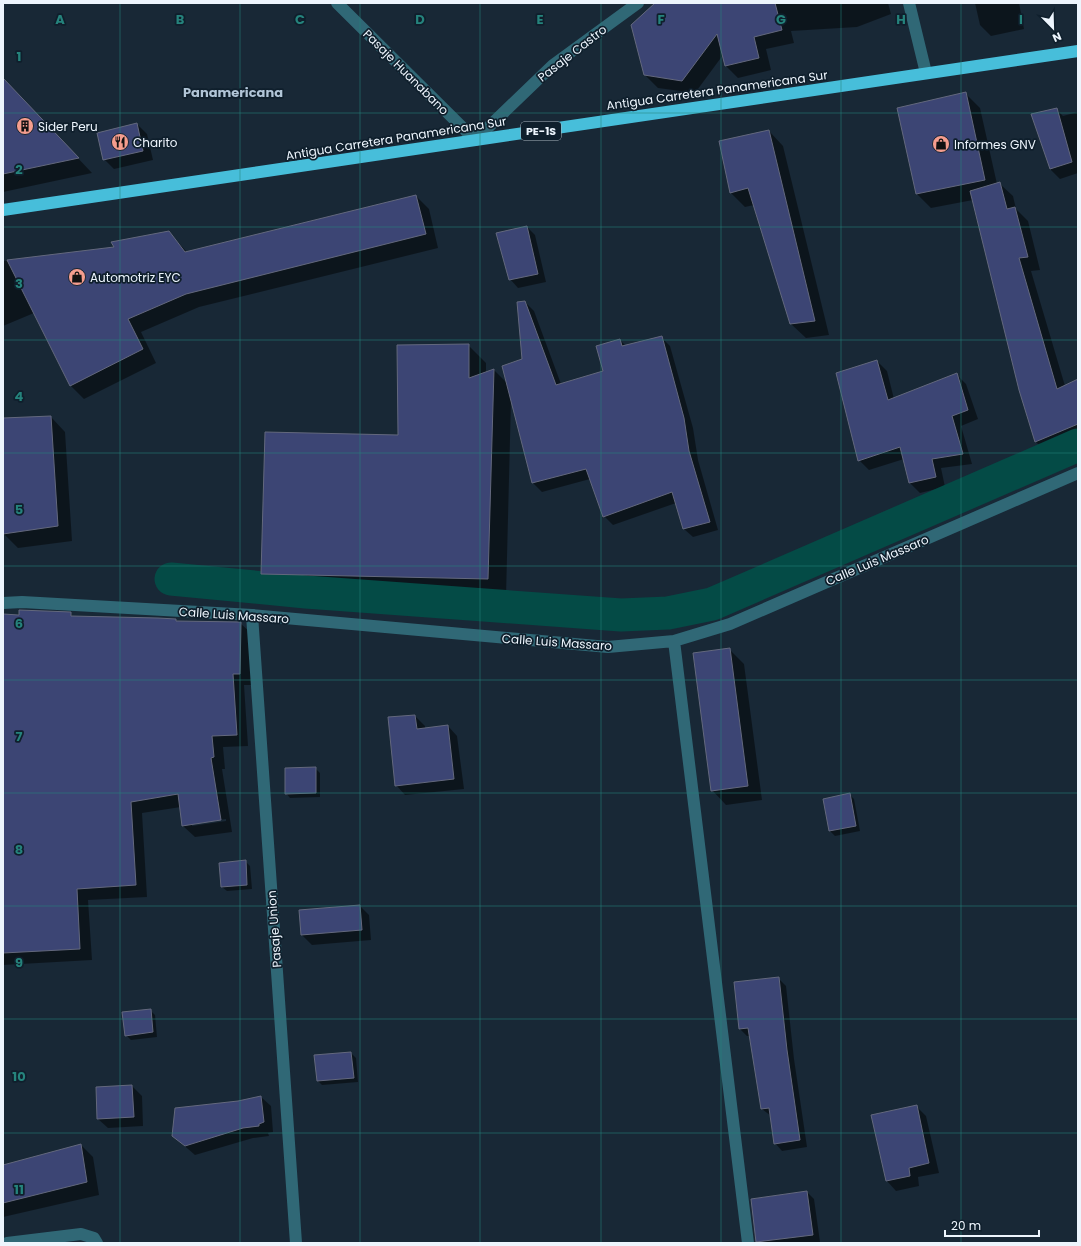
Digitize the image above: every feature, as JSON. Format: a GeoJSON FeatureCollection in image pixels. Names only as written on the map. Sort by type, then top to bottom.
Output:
{"type":"FeatureCollection","features":[{"type":"Feature","properties":{"kind":"highway","name":"Antigua Carretera Panamericana Sur"},"geometry":{"type":"LineString","coordinates":[[3,210],[1078,51]]}},
{"type":"Feature","properties":{"kind":"street","name":"Pasaje Huanabano"},"geometry":{"type":"LineString","coordinates":[[337,3],[475,140]]}},
{"type":"Feature","properties":{"kind":"street","name":"Pasaje Castro"},"geometry":{"type":"LineString","coordinates":[[475,140],[554,65],[638,3]]}},
{"type":"Feature","properties":{"kind":"street"},"geometry":{"type":"LineString","coordinates":[[909,3],[926,73]]}},
{"type":"Feature","properties":{"kind":"street","name":"Calle Luis Massaro"},"geometry":{"type":"LineString","coordinates":[[3,603],[22,602],[252,615],[608,647],[674,641],[730,624],[1078,473]]}},
{"type":"Feature","properties":{"kind":"street","name":"Pasaje Union"},"geometry":{"type":"LineString","coordinates":[[252,615],[296,1243]]}},
{"type":"Feature","properties":{"kind":"street"},"geometry":{"type":"LineString","coordinates":[[674,641],[748,1243]]}},
{"type":"Feature","properties":{"kind":"street"},"geometry":{"type":"LineString","coordinates":[[7,1243],[81,1234],[94,1238],[97,1243]]}},
{"type":"Feature","properties":{"kind":"building"},"geometry":{"type":"Polygon","coordinates":[[[655,3],[775,3],[782,30],[754,37],[759,58],[725,66],[717,34],[682,81],[644,75],[631,25],[655,3]]]}},
{"type":"Feature","properties":{"kind":"building","name":"Sider Peru"},"geometry":{"type":"Polygon","coordinates":[[[3,78],[79,158],[3,174],[3,78]]]}},
{"type":"Feature","properties":{"kind":"building","name":"Informes GNV"},"geometry":{"type":"Polygon","coordinates":[[[966,92],[985,180],[916,194],[897,108],[966,92]]]}},
{"type":"Feature","properties":{"kind":"building"},"geometry":{"type":"Polygon","coordinates":[[[1057,108],[1072,162],[1050,169],[1031,114],[1057,108]]]}},
{"type":"Feature","properties":{"kind":"building","name":"Charito"},"geometry":{"type":"Polygon","coordinates":[[[137,123],[143,151],[103,160],[97,133],[137,123]]]}},
{"type":"Feature","properties":{"kind":"building"},"geometry":{"type":"Polygon","coordinates":[[[769,130],[815,321],[790,324],[748,188],[730,193],[719,141],[769,130]]]}},
{"type":"Feature","properties":{"kind":"building"},"geometry":{"type":"Polygon","coordinates":[[[1000,182],[1007,209],[1015,207],[1028,257],[1019,258],[1057,389],[1078,379],[1078,424],[1035,442],[1019,390],[970,191],[1000,182]]]}},
{"type":"Feature","properties":{"kind":"building"},"geometry":{"type":"Polygon","coordinates":[[[416,195],[426,234],[186,294],[128,319],[143,349],[70,386],[7,260],[114,247],[111,242],[169,231],[185,252],[416,195]]]}},
{"type":"Feature","properties":{"kind":"building"},"geometry":{"type":"Polygon","coordinates":[[[527,226],[538,274],[509,280],[496,233],[527,226]]]}},
{"type":"Feature","properties":{"kind":"building"},"geometry":{"type":"Polygon","coordinates":[[[525,301],[556,385],[603,371],[596,346],[620,339],[622,346],[662,336],[684,418],[689,451],[710,522],[683,529],[672,492],[603,517],[586,469],[532,483],[502,366],[522,359],[517,302],[525,301]]]}},
{"type":"Feature","properties":{"kind":"building"},"geometry":{"type":"Polygon","coordinates":[[[469,344],[469,378],[494,369],[488,579],[261,574],[265,432],[398,435],[397,345],[469,344]]]}},
{"type":"Feature","properties":{"kind":"building"},"geometry":{"type":"Polygon","coordinates":[[[877,360],[888,400],[957,373],[968,410],[952,416],[963,454],[932,459],[936,477],[909,483],[900,447],[858,461],[836,373],[877,360]]]}},
{"type":"Feature","properties":{"kind":"building"},"geometry":{"type":"Polygon","coordinates":[[[51,416],[58,526],[3,534],[3,418],[51,416]]]}},
{"type":"Feature","properties":{"kind":"building"},"geometry":{"type":"Polygon","coordinates":[[[19,610],[71,612],[71,616],[158,618],[176,619],[176,621],[241,622],[240,674],[233,674],[237,735],[212,736],[214,757],[211,758],[221,820],[182,826],[178,794],[131,802],[136,885],[77,889],[80,949],[3,953],[3,614],[19,615],[19,610]]]}},
{"type":"Feature","properties":{"kind":"building"},"geometry":{"type":"Polygon","coordinates":[[[730,648],[748,786],[711,791],[693,653],[730,648]]]}},
{"type":"Feature","properties":{"kind":"building"},"geometry":{"type":"Polygon","coordinates":[[[415,715],[417,729],[448,725],[454,779],[395,786],[388,717],[415,715]]]}},
{"type":"Feature","properties":{"kind":"building"},"geometry":{"type":"Polygon","coordinates":[[[316,767],[316,793],[285,794],[285,768],[316,767]]]}},
{"type":"Feature","properties":{"kind":"building"},"geometry":{"type":"Polygon","coordinates":[[[850,793],[856,826],[829,831],[823,799],[850,793]]]}},
{"type":"Feature","properties":{"kind":"building"},"geometry":{"type":"Polygon","coordinates":[[[246,860],[247,885],[221,887],[219,863],[246,860]]]}},
{"type":"Feature","properties":{"kind":"building"},"geometry":{"type":"Polygon","coordinates":[[[360,905],[362,930],[301,935],[299,910],[360,905]]]}},
{"type":"Feature","properties":{"kind":"building"},"geometry":{"type":"Polygon","coordinates":[[[779,977],[787,1050],[800,1140],[774,1144],[769,1108],[761,1109],[748,1028],[739,1029],[734,982],[779,977]]]}},
{"type":"Feature","properties":{"kind":"building"},"geometry":{"type":"Polygon","coordinates":[[[151,1009],[153,1032],[125,1036],[122,1012],[151,1009]]]}},
{"type":"Feature","properties":{"kind":"building"},"geometry":{"type":"Polygon","coordinates":[[[351,1052],[354,1078],[317,1081],[314,1055],[351,1052]]]}},
{"type":"Feature","properties":{"kind":"building"},"geometry":{"type":"Polygon","coordinates":[[[132,1085],[134,1117],[97,1119],[96,1087],[132,1085]]]}},
{"type":"Feature","properties":{"kind":"building"},"geometry":{"type":"Polygon","coordinates":[[[261,1096],[264,1122],[259,1124],[259,1126],[243,1128],[185,1146],[172,1136],[175,1108],[238,1101],[261,1096]]]}},
{"type":"Feature","properties":{"kind":"building"},"geometry":{"type":"Polygon","coordinates":[[[917,1105],[929,1163],[909,1168],[910,1176],[886,1181],[871,1115],[917,1105]]]}},
{"type":"Feature","properties":{"kind":"building"},"geometry":{"type":"Polygon","coordinates":[[[81,1144],[87,1182],[3,1203],[3,1165],[81,1144]]]}},
{"type":"Feature","properties":{"kind":"building"},"geometry":{"type":"Polygon","coordinates":[[[807,1191],[813,1235],[756,1242],[751,1199],[807,1191]]]}},
{"type":"Feature","properties":{"kind":"waterway"},"geometry":{"type":"LineString","coordinates":[[171,579],[306,592],[621,615],[668,613],[712,604],[1078,445]]}},
{"type":"Feature","properties":{"kind":"place","name":"Sider Peru"},"geometry":{"type":"Point","coordinates":[25,126]}},
{"type":"Feature","properties":{"kind":"place","name":"Charito"},"geometry":{"type":"Point","coordinates":[120,142]}},
{"type":"Feature","properties":{"kind":"place","name":"Informes GNV"},"geometry":{"type":"Point","coordinates":[941,144]}},
{"type":"Feature","properties":{"kind":"place","name":"Automotriz EYC"},"geometry":{"type":"Point","coordinates":[77,277]}},
{"type":"Feature","properties":{"kind":"district","name":"Panamericana"},"geometry":{"type":"Point","coordinates":[233,92]}}]}
